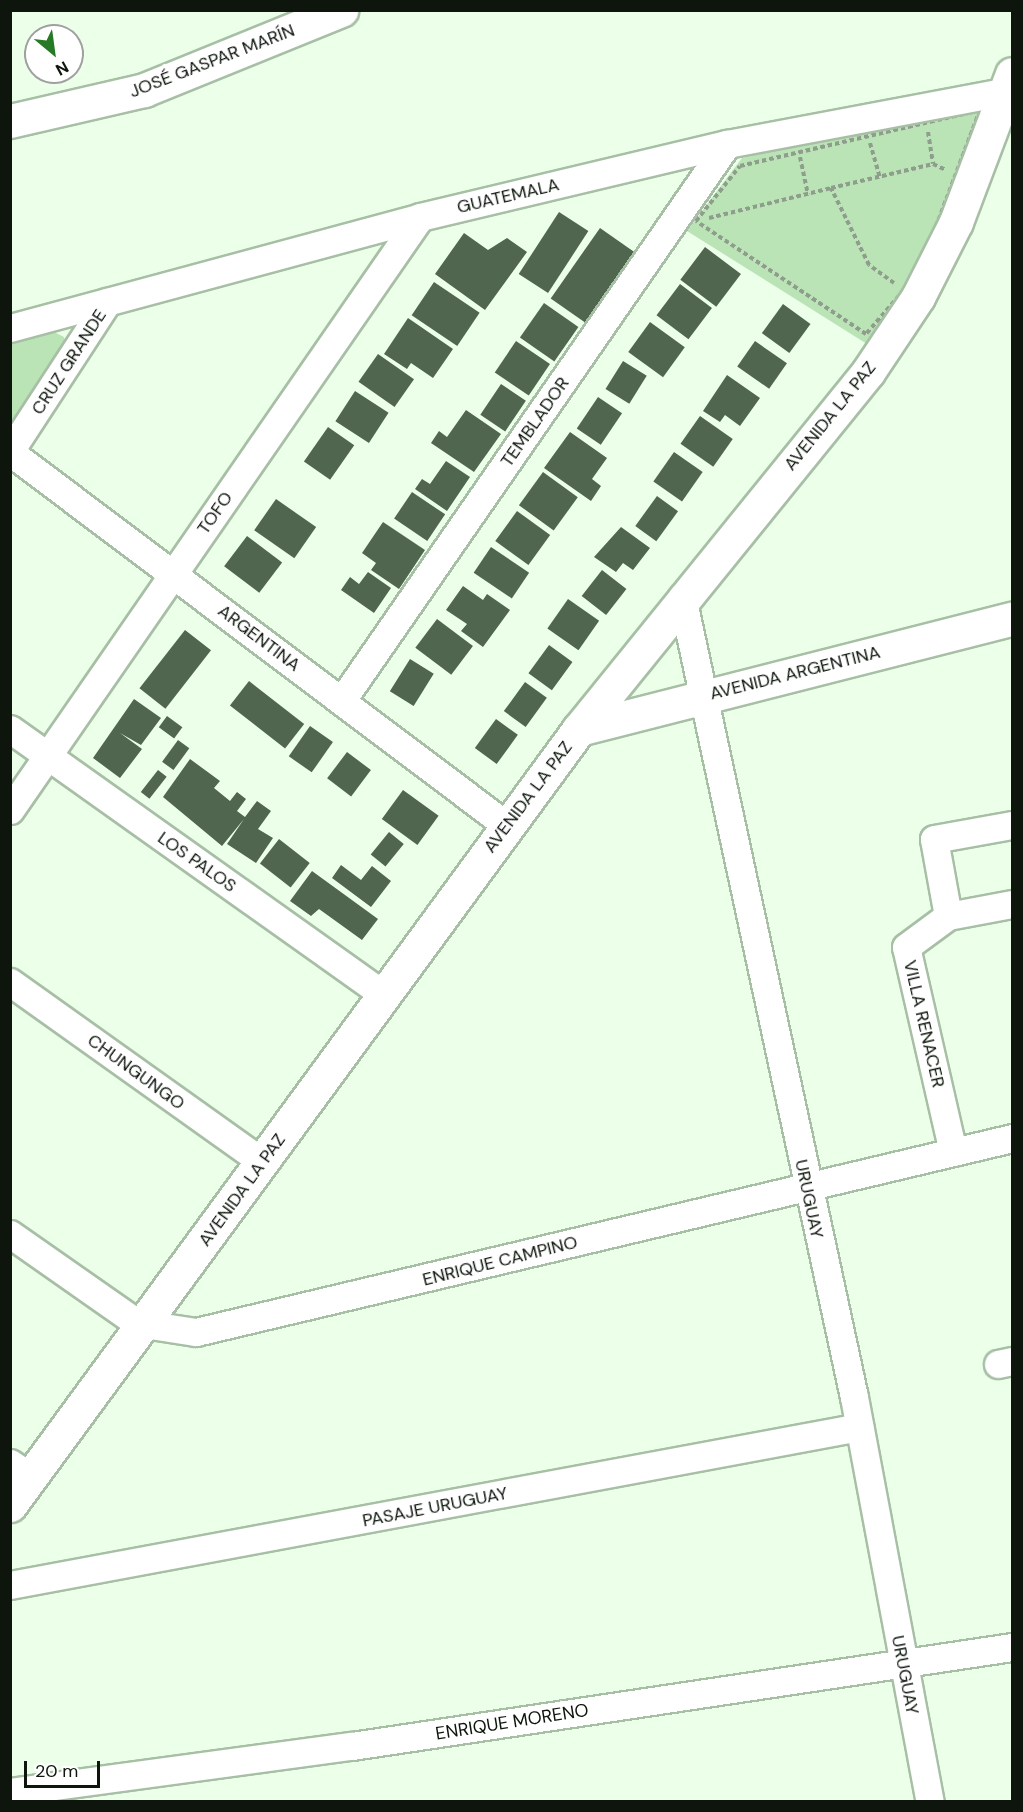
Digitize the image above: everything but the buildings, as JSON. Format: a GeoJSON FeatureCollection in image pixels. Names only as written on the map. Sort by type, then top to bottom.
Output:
{"type":"FeatureCollection","features":[{"type":"Feature","properties":{"kind":"main road","name":"JOSÉ GASPAR MARÍN"},"geometry":{"type":"LineString","coordinates":[[10,121],[144,90],[342,10]]}},
{"type":"Feature","properties":{"kind":"main road","name":"AVENIDA LA PAZ"},"geometry":{"type":"LineString","coordinates":[[10,1505],[20,1469],[146,1323],[506,825],[682,597],[847,399],[894,335],[956,222],[1010,85]]}},
{"type":"Feature","properties":{"kind":"main road","name":"AVENIDA ARGENTINA"},"geometry":{"type":"LineString","coordinates":[[579,729],[704,695],[1012,619]]}},
{"type":"Feature","properties":{"kind":"street","name":"GUATEMALA"},"geometry":{"type":"LineString","coordinates":[[10,328],[420,217],[727,144],[1010,85]]}},
{"type":"Feature","properties":{"kind":"street","name":"TEMBLADOR"},"geometry":{"type":"LineString","coordinates":[[342,700],[727,144]]}},
{"type":"Feature","properties":{"kind":"street","name":"TOFO"},"geometry":{"type":"LineString","coordinates":[[10,810],[420,217]]}},
{"type":"Feature","properties":{"kind":"street","name":"CRUZ GRANDE"},"geometry":{"type":"LineString","coordinates":[[10,452],[107,302]]}},
{"type":"Feature","properties":{"kind":"street","name":"ARGENTINA"},"geometry":{"type":"LineString","coordinates":[[10,452],[506,825]]}},
{"type":"Feature","properties":{"kind":"street","name":"URUGUAY"},"geometry":{"type":"LineString","coordinates":[[682,597],[859,1427],[902,1664],[930,1802]]}},
{"type":"Feature","properties":{"kind":"street","name":"LOS PALOS"},"geometry":{"type":"LineString","coordinates":[[10,729],[384,995]]}},
{"type":"Feature","properties":{"kind":"street"},"geometry":{"type":"LineString","coordinates":[[948,916],[934,839],[1012,825]]}},
{"type":"Feature","properties":{"kind":"street","name":"VILLA RENACER"},"geometry":{"type":"LineString","coordinates":[[952,1152],[906,947],[948,916],[1012,904]]}},
{"type":"Feature","properties":{"kind":"street","name":"CHUNGUNGO"},"geometry":{"type":"LineString","coordinates":[[10,982],[262,1162]]}},
{"type":"Feature","properties":{"kind":"street","name":"ENRIQUE CAMPINO"},"geometry":{"type":"LineString","coordinates":[[10,1234],[137,1323],[196,1332],[1012,1138]]}},
{"type":"Feature","properties":{"kind":"street","name":"PASAJE URUGUAY"},"geometry":{"type":"LineString","coordinates":[[10,1585],[859,1427]]}},
{"type":"Feature","properties":{"kind":"street","name":"ENRIQUE MORENO"},"geometry":{"type":"LineString","coordinates":[[10,1792],[1012,1647]]}},
{"type":"Feature","properties":{"kind":"path"},"geometry":{"type":"LineString","coordinates":[[696,221],[740,166],[980,111],[958,175],[904,290],[869,265],[831,188]]}},
{"type":"Feature","properties":{"kind":"path"},"geometry":{"type":"LineString","coordinates":[[926,123],[933,164]]}},
{"type":"Feature","properties":{"kind":"path"},"geometry":{"type":"LineString","coordinates":[[867,136],[880,177]]}},
{"type":"Feature","properties":{"kind":"path"},"geometry":{"type":"LineString","coordinates":[[799,152],[808,194]]}},
{"type":"Feature","properties":{"kind":"path"},"geometry":{"type":"LineString","coordinates":[[696,221],[933,164],[958,175]]}},
{"type":"Feature","properties":{"kind":"path"},"geometry":{"type":"LineString","coordinates":[[696,221],[867,334]]}},
{"type":"Feature","properties":{"kind":"green space"},"geometry":{"type":"Polygon","coordinates":[[[988,103],[925,263],[867,344],[687,231],[742,158],[988,103]]]}},
{"type":"Feature","properties":{"kind":"green space"},"geometry":{"type":"Polygon","coordinates":[[[52,331],[64,337],[65,343],[11,425],[11,342],[52,331]]]}}]}
